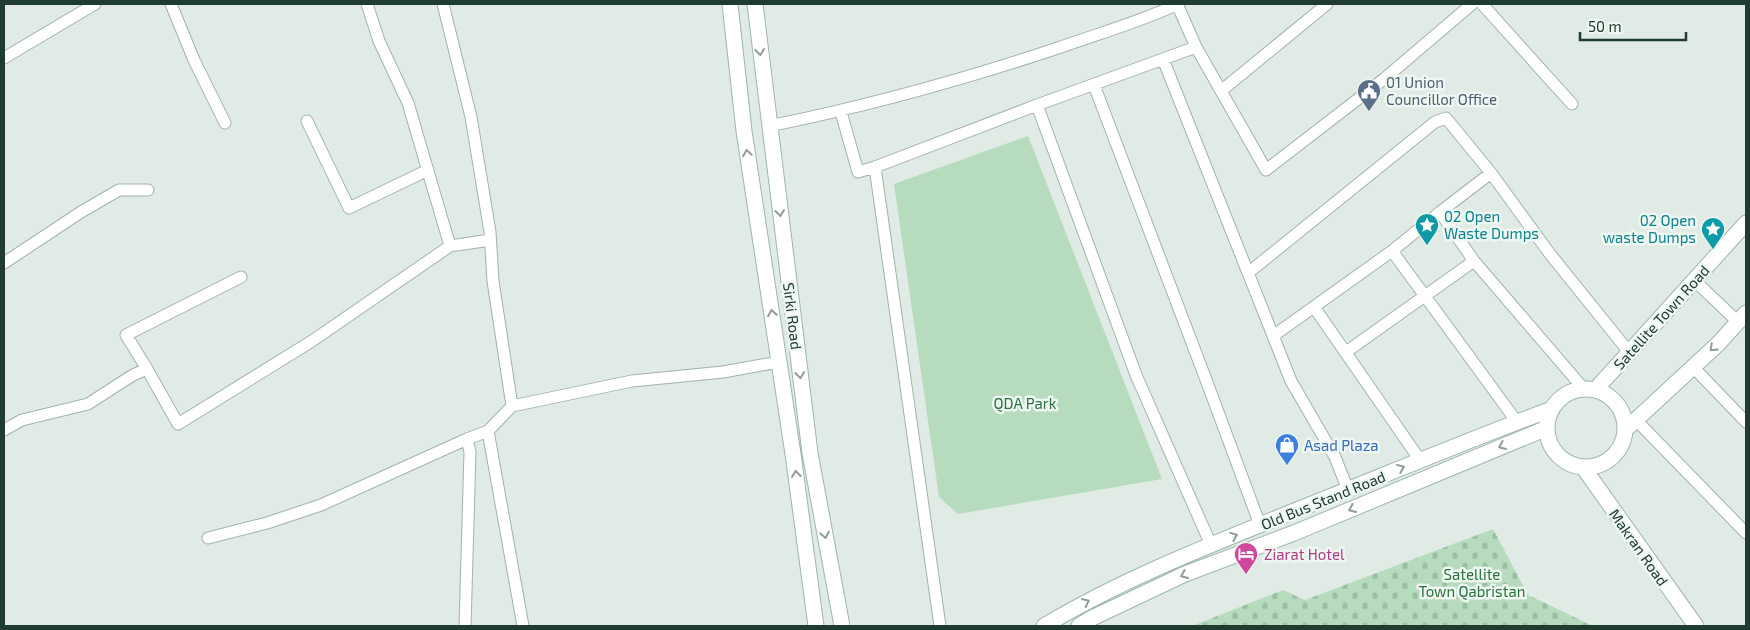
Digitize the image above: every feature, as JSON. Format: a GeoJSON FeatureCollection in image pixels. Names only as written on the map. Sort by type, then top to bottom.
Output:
{"type":"FeatureCollection","features":[{"type":"Feature","properties":{"kind":"main road","name":"Sirki Road"},"geometry":{"type":"LineString","coordinates":[[730,4],[744,132],[816,626]]}},
{"type":"Feature","properties":{"kind":"main road","name":"Sirki Road"},"geometry":{"type":"LineString","coordinates":[[755,4],[810,453],[842,626]]}},
{"type":"Feature","properties":{"kind":"main road","name":"Satellite Town Road"},"geometry":{"type":"LineString","coordinates":[[1589,389],[1630,352],[1746,222]]}},
{"type":"Feature","properties":{"kind":"main road"},"geometry":{"type":"LineString","coordinates":[[1630,425],[1618,404],[1608,395],[1589,389],[1570,392],[1560,399],[1552,409],[1548,418],[1548,439],[1554,450],[1572,464],[1583,467],[1595,466],[1606,461],[1616,453],[1630,425],[1693,367],[1742,318]]}},
{"type":"Feature","properties":{"kind":"main road","name":"Old Bus Stand Road"},"geometry":{"type":"LineString","coordinates":[[1044,626],[1078,606],[1211,545],[1420,460],[1552,409]]}},
{"type":"Feature","properties":{"kind":"main road","name":"Old Bus Stand Road"},"geometry":{"type":"LineString","coordinates":[[1079,626],[1185,574],[1294,533],[1547,428]]}},
{"type":"Feature","properties":{"kind":"main road","name":"Makran Road"},"geometry":{"type":"LineString","coordinates":[[1583,467],[1696,626]]}},
{"type":"Feature","properties":{"kind":"street"},"geometry":{"type":"LineString","coordinates":[[4,58],[95,4]]}},
{"type":"Feature","properties":{"kind":"street"},"geometry":{"type":"LineString","coordinates":[[171,4],[194,60],[225,123]]}},
{"type":"Feature","properties":{"kind":"street"},"geometry":{"type":"LineString","coordinates":[[367,4],[379,41],[408,103],[450,246]]}},
{"type":"Feature","properties":{"kind":"street"},"geometry":{"type":"LineString","coordinates":[[443,4],[471,117],[490,240],[493,281],[512,406]]}},
{"type":"Feature","properties":{"kind":"street"},"geometry":{"type":"LineString","coordinates":[[769,126],[841,112],[990,71],[1147,18],[1177,4],[1196,46],[1266,170],[1384,79],[1472,4]]}},
{"type":"Feature","properties":{"kind":"street"},"geometry":{"type":"LineString","coordinates":[[1221,91],[1327,4]]}},
{"type":"Feature","properties":{"kind":"street"},"geometry":{"type":"LineString","coordinates":[[1482,4],[1572,104]]}},
{"type":"Feature","properties":{"kind":"street"},"geometry":{"type":"LineString","coordinates":[[841,112],[858,172],[1196,46]]}},
{"type":"Feature","properties":{"kind":"street"},"geometry":{"type":"LineString","coordinates":[[1163,59],[1291,381],[1335,457],[1348,490]]}},
{"type":"Feature","properties":{"kind":"street"},"geometry":{"type":"LineString","coordinates":[[1094,85],[1260,525]]}},
{"type":"Feature","properties":{"kind":"street"},"geometry":{"type":"LineString","coordinates":[[1037,105],[1136,375],[1211,545]]}},
{"type":"Feature","properties":{"kind":"street"},"geometry":{"type":"LineString","coordinates":[[1248,273],[1435,122],[1446,118],[1491,174],[1550,254],[1630,352]]}},
{"type":"Feature","properties":{"kind":"street"},"geometry":{"type":"LineString","coordinates":[[307,121],[349,208],[428,170]]}},
{"type":"Feature","properties":{"kind":"street"},"geometry":{"type":"LineString","coordinates":[[875,167],[940,626]]}},
{"type":"Feature","properties":{"kind":"street"},"geometry":{"type":"LineString","coordinates":[[1273,336],[1392,251],[1491,174]]}},
{"type":"Feature","properties":{"kind":"street"},"geometry":{"type":"LineString","coordinates":[[4,263],[81,212],[119,190],[148,190]]}},
{"type":"Feature","properties":{"kind":"street"},"geometry":{"type":"LineString","coordinates":[[1440,212],[1474,261],[1589,389]]}},
{"type":"Feature","properties":{"kind":"street"},"geometry":{"type":"LineString","coordinates":[[241,277],[126,335],[178,424],[312,341],[450,246],[490,240]]}},
{"type":"Feature","properties":{"kind":"street"},"geometry":{"type":"LineString","coordinates":[[1392,251],[1517,422]]}},
{"type":"Feature","properties":{"kind":"street"},"geometry":{"type":"LineString","coordinates":[[1346,352],[1474,261]]}},
{"type":"Feature","properties":{"kind":"street"},"geometry":{"type":"LineString","coordinates":[[1694,280],[1742,318]]}},
{"type":"Feature","properties":{"kind":"street"},"geometry":{"type":"LineString","coordinates":[[1314,307],[1420,460]]}},
{"type":"Feature","properties":{"kind":"street"},"geometry":{"type":"LineString","coordinates":[[208,538],[268,523],[321,505],[488,431],[512,406],[632,381],[723,372],[779,362]]}},
{"type":"Feature","properties":{"kind":"street"},"geometry":{"type":"LineString","coordinates":[[1693,367],[1746,422]]}},
{"type":"Feature","properties":{"kind":"street"},"geometry":{"type":"LineString","coordinates":[[4,430],[22,420],[88,404],[132,375],[147,369]]}},
{"type":"Feature","properties":{"kind":"street"},"geometry":{"type":"LineString","coordinates":[[1630,425],[1746,533]]}},
{"type":"Feature","properties":{"kind":"street"},"geometry":{"type":"LineString","coordinates":[[488,431],[523,626]]}},
{"type":"Feature","properties":{"kind":"street"},"geometry":{"type":"LineString","coordinates":[[465,626],[470,452],[467,439]]}},
{"type":"Feature","properties":{"kind":"green space","name":"QDA Park"},"geometry":{"type":"Polygon","coordinates":[[[1028,136],[1162,479],[958,514],[939,497],[894,184],[1028,136]]]}},
{"type":"Feature","properties":{"kind":"green space","name":"Satellite Town Qabristan"},"geometry":{"type":"Polygon","coordinates":[[[1493,529],[1528,595],[1593,626],[1192,626],[1283,590],[1305,600],[1493,529]]]}},
{"type":"Feature","properties":{"kind":"place","name":"01 Union Councillor Office"},"geometry":{"type":"Point","coordinates":[1369,112]}},
{"type":"Feature","properties":{"kind":"place","name":"02 Open Waste Dumps"},"geometry":{"type":"Point","coordinates":[1427,246]}},
{"type":"Feature","properties":{"kind":"place","name":"02 Open waste Dumps"},"geometry":{"type":"Point","coordinates":[1713,250]}},
{"type":"Feature","properties":{"kind":"place","name":"Asad Plaza"},"geometry":{"type":"Point","coordinates":[1287,466]}},
{"type":"Feature","properties":{"kind":"place","name":"Ziarat Hotel"},"geometry":{"type":"Point","coordinates":[1246,575]}}]}
